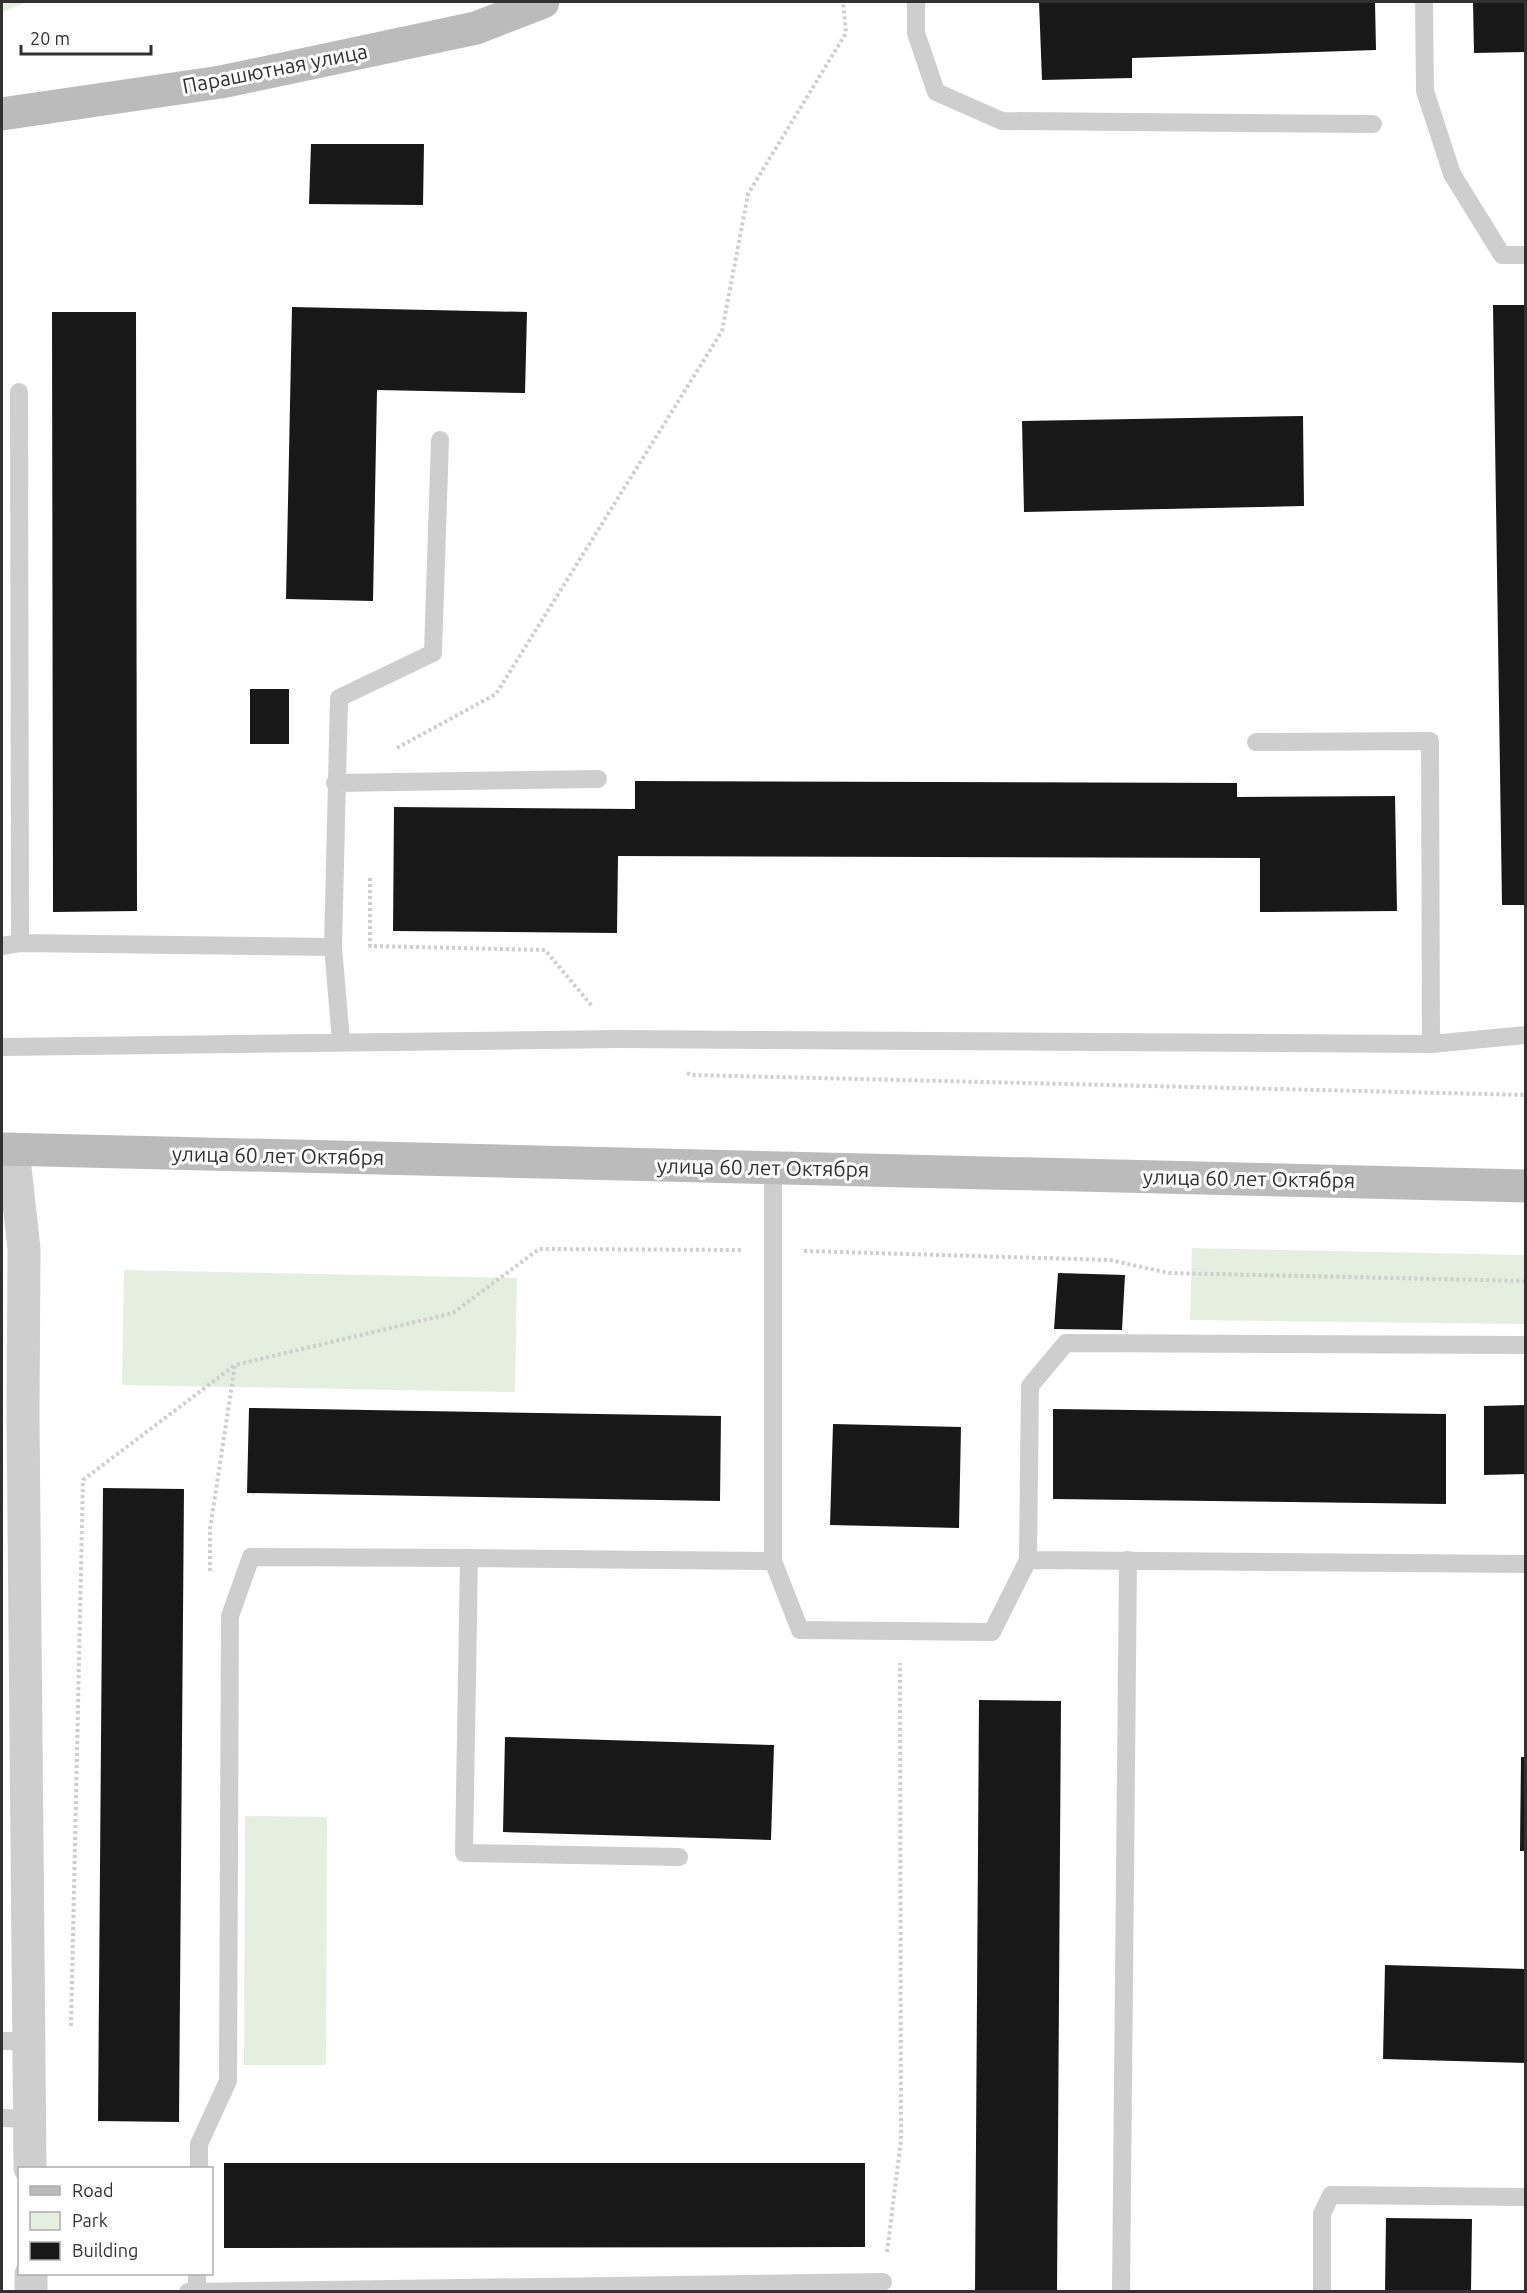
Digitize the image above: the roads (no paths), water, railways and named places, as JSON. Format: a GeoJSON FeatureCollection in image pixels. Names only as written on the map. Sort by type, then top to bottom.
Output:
{"type":"FeatureCollection","features":[{"type":"Feature","properties":{"kind":"main road","name":"Парашютная улица"},"geometry":{"type":"LineString","coordinates":[[2,114],[221,82],[476,28],[543,2]]}},
{"type":"Feature","properties":{"kind":"main road","name":"улица 60 лет Октября"},"geometry":{"type":"LineString","coordinates":[[7,1149],[1526,1186]]}},
{"type":"Feature","properties":{"kind":"street"},"geometry":{"type":"LineString","coordinates":[[7,1149],[24,1249],[12,1413],[15,2118],[29,2167]]}},
{"type":"Feature","properties":{"kind":"street"},"geometry":{"type":"LineString","coordinates":[[31,2275],[31,2292]]}},
{"type":"Feature","properties":{"kind":"lane"},"geometry":{"type":"LineString","coordinates":[[916,2],[916,33],[936,92],[1002,121],[1372,124]]}},
{"type":"Feature","properties":{"kind":"lane"},"geometry":{"type":"LineString","coordinates":[[1424,2],[1425,91],[1452,174],[1502,255],[1526,255]]}},
{"type":"Feature","properties":{"kind":"lane"},"geometry":{"type":"LineString","coordinates":[[19,392],[11,944],[333,947]]}},
{"type":"Feature","properties":{"kind":"lane"},"geometry":{"type":"LineString","coordinates":[[341,1041],[333,947],[335,783],[339,698],[433,653],[440,440]]}},
{"type":"Feature","properties":{"kind":"lane"},"geometry":{"type":"LineString","coordinates":[[1256,742],[1430,741],[1431,1044]]}},
{"type":"Feature","properties":{"kind":"lane"},"geometry":{"type":"LineString","coordinates":[[335,783],[598,779]]}},
{"type":"Feature","properties":{"kind":"lane"},"geometry":{"type":"LineString","coordinates":[[2,1047],[618,1038],[1431,1044],[1526,1035]]}},
{"type":"Feature","properties":{"kind":"lane"},"geometry":{"type":"LineString","coordinates":[[773,1168],[773,1561],[800,1630],[992,1632],[1028,1560],[1030,1386],[1066,1343],[1526,1346]]}},
{"type":"Feature","properties":{"kind":"lane"},"geometry":{"type":"LineString","coordinates":[[199,2167],[199,2144],[228,2081],[230,1616],[251,1557],[773,1561]]}},
{"type":"Feature","properties":{"kind":"lane"},"geometry":{"type":"LineString","coordinates":[[470,1558],[464,1853],[679,1857]]}},
{"type":"Feature","properties":{"kind":"lane"},"geometry":{"type":"LineString","coordinates":[[1028,1560],[1526,1564]]}},
{"type":"Feature","properties":{"kind":"lane"},"geometry":{"type":"LineString","coordinates":[[1121,2292],[1128,1560]]}},
{"type":"Feature","properties":{"kind":"lane"},"geometry":{"type":"LineString","coordinates":[[1322,2292],[1322,2214],[1331,2195],[1526,2197]]}},
{"type":"Feature","properties":{"kind":"lane"},"geometry":{"type":"LineString","coordinates":[[195,2287],[883,2282]]}}]}
